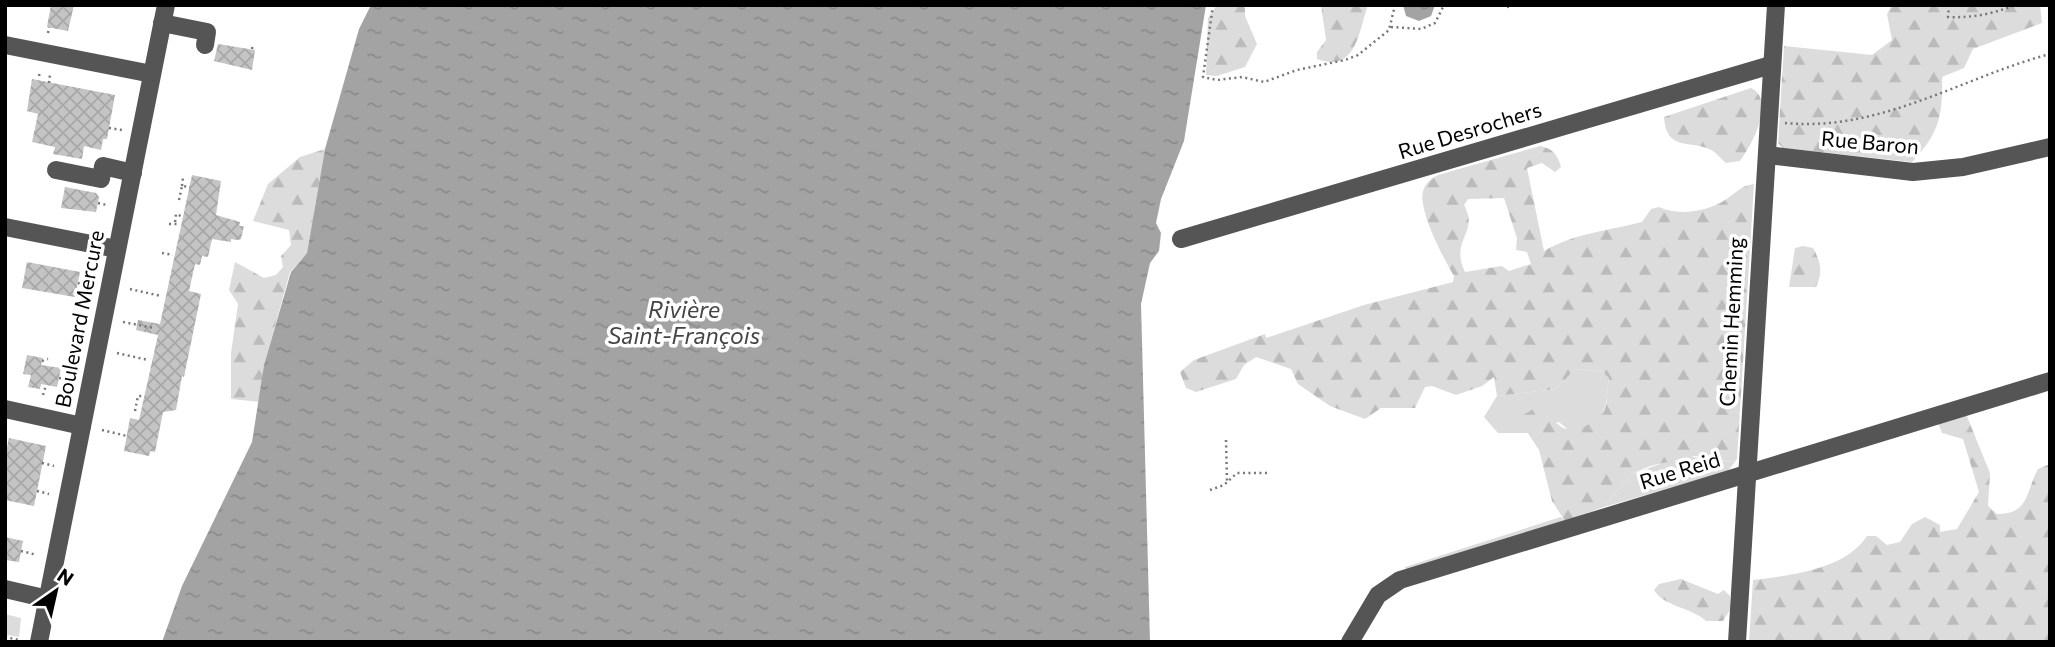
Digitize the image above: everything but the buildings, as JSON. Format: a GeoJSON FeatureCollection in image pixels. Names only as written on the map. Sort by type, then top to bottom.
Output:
{"type":"FeatureCollection","features":[{"type":"Feature","properties":{"kind":"street","name":"Chemin Hemming"},"geometry":{"type":"LineString","coordinates":[[1737,642],[1776,5]]}},
{"type":"Feature","properties":{"kind":"street"},"geometry":{"type":"LineString","coordinates":[[164,14],[207,32],[205,45]]}},
{"type":"Feature","properties":{"kind":"street","name":"Boulevard Mercure"},"geometry":{"type":"LineString","coordinates":[[39,642],[164,14]]}},
{"type":"Feature","properties":{"kind":"street"},"geometry":{"type":"LineString","coordinates":[[5,45],[152,75]]}},
{"type":"Feature","properties":{"kind":"street","name":"Rue Desrochers"},"geometry":{"type":"LineString","coordinates":[[1181,239],[1771,65]]}},
{"type":"Feature","properties":{"kind":"street","name":"Rue Baron"},"geometry":{"type":"LineString","coordinates":[[1767,155],[1913,172],[1963,167],[2050,146]]}},
{"type":"Feature","properties":{"kind":"street"},"geometry":{"type":"LineString","coordinates":[[56,170],[101,179],[103,166],[133,173]]}},
{"type":"Feature","properties":{"kind":"street"},"geometry":{"type":"LineString","coordinates":[[5,227],[117,249]]}},
{"type":"Feature","properties":{"kind":"street","name":"Rue Reid"},"geometry":{"type":"LineString","coordinates":[[1350,642],[1378,595],[1400,580],[2050,381]]}},
{"type":"Feature","properties":{"kind":"street"},"geometry":{"type":"LineString","coordinates":[[5,410],[82,426]]}},
{"type":"Feature","properties":{"kind":"street"},"geometry":{"type":"LineString","coordinates":[[5,590],[48,599]]}},
{"type":"Feature","properties":{"kind":"path"},"geometry":{"type":"LineString","coordinates":[[1213,5],[1203,77],[1242,77],[1264,82],[1297,70],[1345,61],[1370,47],[1391,27],[1395,5]]}},
{"type":"Feature","properties":{"kind":"path"},"geometry":{"type":"LineString","coordinates":[[1391,27],[1421,29],[1435,23],[1444,5]]}},
{"type":"Feature","properties":{"kind":"path"},"geometry":{"type":"LineString","coordinates":[[1507,7],[1515,5]]}},
{"type":"Feature","properties":{"kind":"path"},"geometry":{"type":"LineString","coordinates":[[1949,5],[1948,17],[1963,18],[1990,15],[2015,5]]}},
{"type":"Feature","properties":{"kind":"path"},"geometry":{"type":"LineString","coordinates":[[48,33],[49,27]]}},
{"type":"Feature","properties":{"kind":"path"},"geometry":{"type":"LineString","coordinates":[[252,49],[253,44]]}},
{"type":"Feature","properties":{"kind":"path"},"geometry":{"type":"LineString","coordinates":[[1768,121],[1828,124],[1879,117],[1951,87],[2050,54]]}},
{"type":"Feature","properties":{"kind":"path"},"geometry":{"type":"LineString","coordinates":[[49,83],[50,74]]}},
{"type":"Feature","properties":{"kind":"path"},"geometry":{"type":"LineString","coordinates":[[109,128],[122,130]]}},
{"type":"Feature","properties":{"kind":"path"},"geometry":{"type":"LineString","coordinates":[[180,200],[183,177]]}},
{"type":"Feature","properties":{"kind":"path"},"geometry":{"type":"LineString","coordinates":[[182,186],[190,187]]}},
{"type":"Feature","properties":{"kind":"path"},"geometry":{"type":"LineString","coordinates":[[98,203],[107,205]]}},
{"type":"Feature","properties":{"kind":"path"},"geometry":{"type":"LineString","coordinates":[[174,222],[176,214],[181,216]]}},
{"type":"Feature","properties":{"kind":"path"},"geometry":{"type":"LineString","coordinates":[[169,224],[180,223]]}},
{"type":"Feature","properties":{"kind":"path"},"geometry":{"type":"LineString","coordinates":[[162,253],[173,255]]}},
{"type":"Feature","properties":{"kind":"path"},"geometry":{"type":"LineString","coordinates":[[78,284],[91,286]]}},
{"type":"Feature","properties":{"kind":"path"},"geometry":{"type":"LineString","coordinates":[[130,289],[161,296]]}},
{"type":"Feature","properties":{"kind":"path"},"geometry":{"type":"LineString","coordinates":[[123,322],[154,328]]}},
{"type":"Feature","properties":{"kind":"path"},"geometry":{"type":"LineString","coordinates":[[117,353],[148,360]]}},
{"type":"Feature","properties":{"kind":"path"},"geometry":{"type":"LineString","coordinates":[[42,361],[48,359]]}},
{"type":"Feature","properties":{"kind":"path"},"geometry":{"type":"LineString","coordinates":[[59,377],[72,380]]}},
{"type":"Feature","properties":{"kind":"path"},"geometry":{"type":"LineString","coordinates":[[43,395],[46,385]]}},
{"type":"Feature","properties":{"kind":"path"},"geometry":{"type":"LineString","coordinates":[[135,411],[138,396],[143,396]]}},
{"type":"Feature","properties":{"kind":"path"},"geometry":{"type":"LineString","coordinates":[[102,430],[127,436]]}},
{"type":"Feature","properties":{"kind":"path"},"geometry":{"type":"LineString","coordinates":[[1226,440],[1227,481]]}},
{"type":"Feature","properties":{"kind":"path"},"geometry":{"type":"LineString","coordinates":[[42,463],[54,466]]}},
{"type":"Feature","properties":{"kind":"path"},"geometry":{"type":"LineString","coordinates":[[1225,471],[1233,475],[1267,473]]}},
{"type":"Feature","properties":{"kind":"path"},"geometry":{"type":"LineString","coordinates":[[1210,491],[1233,475]]}},
{"type":"Feature","properties":{"kind":"path"},"geometry":{"type":"LineString","coordinates":[[37,491],[49,494]]}},
{"type":"Feature","properties":{"kind":"path"},"geometry":{"type":"LineString","coordinates":[[21,551],[37,555]]}},
{"type":"Feature","properties":{"kind":"path"},"geometry":{"type":"LineString","coordinates":[[5,637],[19,640]]}},
{"type":"Feature","properties":{"kind":"green space"},"geometry":{"type":"Polygon","coordinates":[[[1217,5],[1245,5],[1245,16],[1257,44],[1245,67],[1217,76],[1206,75],[1208,18],[1217,5]]]}},
{"type":"Feature","properties":{"kind":"green space"},"geometry":{"type":"Polygon","coordinates":[[[1321,5],[1368,5],[1354,47],[1341,60],[1330,62],[1317,59],[1317,52],[1326,40],[1321,5]]]}},
{"type":"Feature","properties":{"kind":"green space"},"geometry":{"type":"Polygon","coordinates":[[[1892,5],[2040,5],[2042,23],[1973,49],[1964,68],[1942,77],[1942,103],[1938,123],[1928,142],[1912,162],[1783,148],[1778,143],[1784,46],[1872,55],[1892,40],[1887,14],[1892,5]]]}},
{"type":"Feature","properties":{"kind":"green space"},"geometry":{"type":"Polygon","coordinates":[[[1751,88],[1762,102],[1762,112],[1755,134],[1740,161],[1726,163],[1711,150],[1674,140],[1669,135],[1664,117],[1751,88]]]}},
{"type":"Feature","properties":{"kind":"green space"},"geometry":{"type":"Polygon","coordinates":[[[1540,146],[1551,150],[1561,167],[1555,172],[1542,163],[1527,168],[1544,251],[1579,236],[1642,222],[1651,209],[1659,207],[1683,212],[1710,207],[1754,184],[1737,459],[1733,462],[1695,456],[1650,466],[1631,474],[1604,507],[1565,521],[1552,501],[1539,450],[1518,418],[1535,408],[1563,428],[1577,431],[1596,420],[1604,411],[1609,378],[1603,372],[1575,369],[1556,389],[1497,396],[1494,377],[1482,386],[1456,395],[1432,386],[1425,387],[1415,408],[1381,408],[1365,419],[1330,406],[1298,384],[1291,369],[1256,357],[1244,365],[1236,379],[1196,392],[1186,388],[1180,372],[1194,360],[1265,334],[1266,338],[1364,305],[1453,282],[1454,276],[1433,235],[1422,200],[1426,185],[1438,175],[1540,146]],[[1504,198],[1468,199],[1464,205],[1469,223],[1460,252],[1465,272],[1502,266],[1509,271],[1531,264],[1527,252],[1516,250],[1517,238],[1504,198]]]}},
{"type":"Feature","properties":{"kind":"green space"},"geometry":{"type":"Polygon","coordinates":[[[325,149],[307,253],[290,272],[264,365],[260,402],[231,399],[231,353],[238,304],[229,290],[235,262],[264,278],[276,275],[283,267],[281,256],[291,245],[289,230],[253,221],[268,184],[300,157],[325,149]]]}},
{"type":"Feature","properties":{"kind":"green space"},"geometry":{"type":"Polygon","coordinates":[[[1795,248],[1813,248],[1818,258],[1818,282],[1816,287],[1789,287],[1795,248]]]}},
{"type":"Feature","properties":{"kind":"green space"},"geometry":{"type":"Polygon","coordinates":[[[1575,369],[1603,372],[1609,377],[1603,414],[1592,426],[1571,432],[1559,422],[1528,429],[1530,433],[1498,433],[1484,417],[1497,396],[1556,389],[1575,369]]]}},
{"type":"Feature","properties":{"kind":"green space"},"geometry":{"type":"Polygon","coordinates":[[[1966,414],[1990,473],[1988,506],[1997,514],[2007,513],[2021,506],[2038,469],[2050,464],[2050,642],[1749,642],[1753,580],[1800,573],[1831,564],[1845,557],[1867,536],[1876,536],[1887,545],[1900,542],[1912,524],[1925,517],[1940,525],[1940,532],[1957,529],[1979,492],[1963,439],[1942,433],[1938,423],[1966,414]]]}},
{"type":"Feature","properties":{"kind":"green space"},"geometry":{"type":"Polygon","coordinates":[[[1684,456],[1733,462],[1737,459],[1728,471],[1604,507],[1631,474],[1684,456]]]}},
{"type":"Feature","properties":{"kind":"green space"},"geometry":{"type":"Polygon","coordinates":[[[1561,517],[1565,521],[1406,570],[1405,567],[1561,517]]]}},
{"type":"Feature","properties":{"kind":"green space"},"geometry":{"type":"Polygon","coordinates":[[[1681,579],[1718,594],[1724,590],[1730,596],[1730,610],[1723,621],[1706,621],[1664,600],[1654,590],[1659,584],[1681,579]]]}},
{"type":"Feature","properties":{"kind":"green space"},"geometry":{"type":"Polygon","coordinates":[[[5,614],[21,618],[19,637],[7,635],[5,614]]]}},
{"type":"Feature","properties":{"kind":"water","name":"Rivière Saint-François"},"geometry":{"type":"Polygon","coordinates":[[[371,5],[1206,5],[1184,141],[1161,199],[1156,223],[1161,233],[1159,251],[1150,263],[1141,304],[1150,642],[162,642],[182,586],[252,442],[264,365],[291,272],[307,253],[325,149],[359,29],[371,5]]]}},
{"type":"Feature","properties":{"kind":"water"},"geometry":{"type":"Polygon","coordinates":[[[1403,5],[1435,5],[1431,16],[1419,21],[1406,16],[1403,5]]]}}]}
